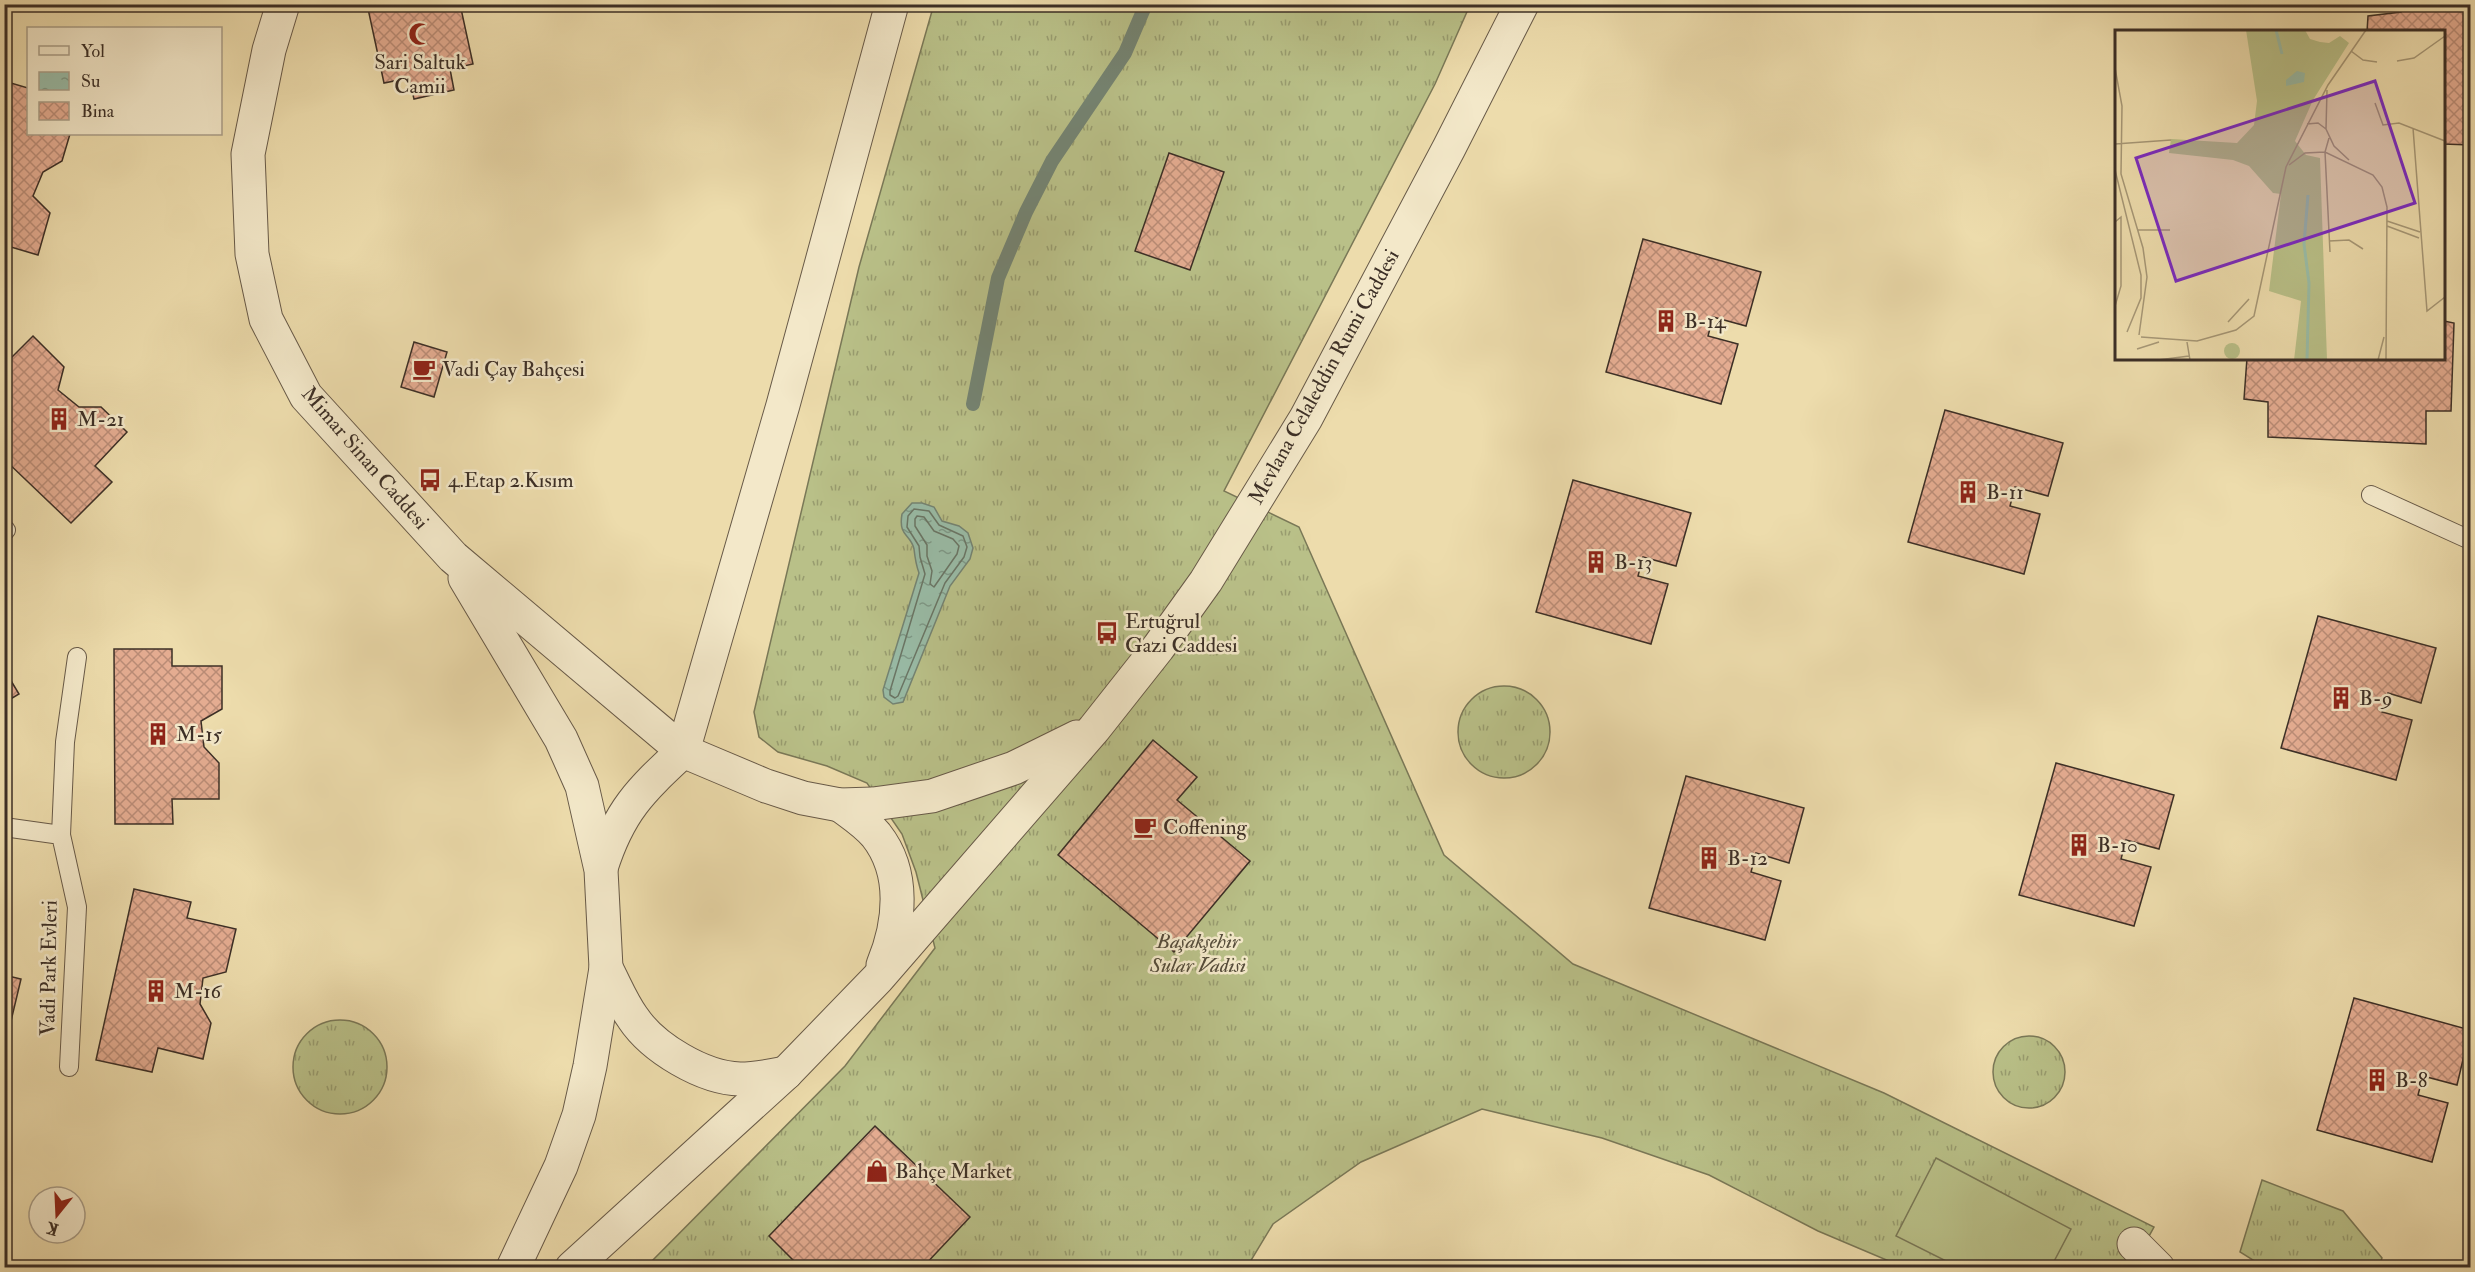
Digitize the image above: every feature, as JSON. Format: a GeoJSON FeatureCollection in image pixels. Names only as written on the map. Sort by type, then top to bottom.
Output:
{"type":"FeatureCollection","features":[{"type":"Feature","properties":{"kind":"street","name":"Mimar Sinan Caddesi"},"geometry":{"type":"LineString","coordinates":[[283,4],[269,50],[248,154],[252,254],[266,319],[306,396],[453,557]]}},
{"type":"Feature","properties":{"kind":"street"},"geometry":{"type":"LineString","coordinates":[[601,870],[611,838],[624,813],[637,796],[683,751],[783,405],[892,4]]}},
{"type":"Feature","properties":{"kind":"street","name":"Mevlana Celaleddin Rumi Caddesi"},"geometry":{"type":"LineString","coordinates":[[572,1268],[786,1073],[878,978],[1094,729],[1158,648],[1206,581],[1306,418],[1522,4]]}},
{"type":"Feature","properties":{"kind":"street"},"geometry":{"type":"LineString","coordinates":[[453,557],[683,751],[766,786],[803,798],[840,805],[901,801],[932,796],[967,786],[1014,768],[1094,729]]}},
{"type":"Feature","properties":{"kind":"street"},"geometry":{"type":"LineString","coordinates":[[453,557],[561,739],[582,786],[601,870],[606,968],[590,1066],[579,1115],[561,1166],[513,1268]]}},
{"type":"Feature","properties":{"kind":"street"},"geometry":{"type":"LineString","coordinates":[[840,805],[876,835],[888,855],[896,877],[898,901],[895,928],[878,978]]}},
{"type":"Feature","properties":{"kind":"street"},"geometry":{"type":"LineString","coordinates":[[606,968],[633,1019],[664,1049],[689,1064],[713,1074],[737,1079],[786,1073]]}},
{"type":"Feature","properties":{"kind":"street"},"geometry":{"type":"LineString","coordinates":[[2134,1244],[2158,1268]]}},
{"type":"Feature","properties":{"kind":"lane"},"geometry":{"type":"LineString","coordinates":[[2371,495],[2470,540]]}},
{"type":"Feature","properties":{"kind":"lane","name":"Vadi Park Evleri"},"geometry":{"type":"LineString","coordinates":[[69,1067],[77,908],[61,835],[65,742],[77,657]]}},
{"type":"Feature","properties":{"kind":"lane"},"geometry":{"type":"LineString","coordinates":[[4,827],[61,835]]}},
{"type":"Feature","properties":{"kind":"green space","name":"Başakşehir Sular Vadisi"},"geometry":{"type":"Polygon","coordinates":[[[934,4],[1470,5],[1435,84],[1224,491],[1299,527],[1444,855],[1573,964],[1884,1093],[2154,1227],[2132,1267],[1903,1267],[1818,1231],[1709,1175],[1602,1138],[1482,1109],[1361,1162],[1273,1224],[1247,1267],[645,1268],[845,1066],[935,948],[916,872],[902,834],[867,783],[827,766],[778,752],[759,737],[754,712],[859,267],[934,4]]]}},
{"type":"Feature","properties":{"kind":"green space"},"geometry":{"type":"Polygon","coordinates":[[[1504,686],[1522,689],[1537,699],[1547,714],[1550,732],[1547,750],[1537,765],[1522,775],[1504,778],[1486,775],[1471,765],[1461,750],[1458,732],[1461,714],[1471,699],[1486,689],[1504,686]]]}},
{"type":"Feature","properties":{"kind":"green space"},"geometry":{"type":"Polygon","coordinates":[[[340,1020],[358,1023],[373,1034],[384,1049],[387,1067],[384,1085],[373,1100],[358,1111],[340,1114],[322,1111],[307,1100],[296,1085],[293,1067],[296,1049],[307,1034],[322,1023],[340,1020]]]}},
{"type":"Feature","properties":{"kind":"green space"},"geometry":{"type":"Polygon","coordinates":[[[2036,1036],[2055,1046],[2063,1058],[2065,1072],[2063,1086],[2055,1098],[2043,1106],[2022,1108],[2003,1098],[1995,1086],[1993,1065],[2003,1046],[2015,1038],[2036,1036]]]}},
{"type":"Feature","properties":{"kind":"green space"},"geometry":{"type":"Polygon","coordinates":[[[1936,1158],[2071,1229],[2051,1267],[1958,1267],[1896,1236],[1936,1158]]]}},
{"type":"Feature","properties":{"kind":"green space"},"geometry":{"type":"Polygon","coordinates":[[[2262,1180],[2343,1211],[2382,1258],[2379,1267],[2264,1267],[2240,1252],[2262,1180]]]}},
{"type":"Feature","properties":{"kind":"water"},"geometry":{"type":"Polygon","coordinates":[[[912,503],[934,507],[942,521],[959,526],[968,533],[973,548],[970,559],[950,586],[903,702],[893,704],[884,697],[883,690],[919,573],[914,549],[903,531],[901,521],[902,514],[912,503]]]}},
{"type":"Feature","properties":{"kind":"building","name":"Sari Saltuk Camii"},"geometry":{"type":"Polygon","coordinates":[[[367,4],[460,4],[473,64],[450,69],[454,90],[414,99],[409,78],[384,83],[367,4]]]}},
{"type":"Feature","properties":{"kind":"building"},"geometry":{"type":"Polygon","coordinates":[[[2400,4],[2470,4],[2470,145],[2445,144],[2445,30],[2367,30],[2368,16],[2401,12],[2400,4]]]}},
{"type":"Feature","properties":{"kind":"building"},"geometry":{"type":"Polygon","coordinates":[[[4,81],[27,88],[27,135],[70,135],[62,161],[43,172],[33,196],[50,213],[38,255],[4,245],[4,81]]]}},
{"type":"Feature","properties":{"kind":"building"},"geometry":{"type":"Polygon","coordinates":[[[1169,153],[1224,172],[1190,270],[1135,251],[1169,153]]]}},
{"type":"Feature","properties":{"kind":"building","name":"B-14"},"geometry":{"type":"Polygon","coordinates":[[[1643,239],[1761,272],[1746,326],[1713,317],[1708,336],[1738,344],[1721,404],[1606,372],[1643,239]]]}},
{"type":"Feature","properties":{"kind":"building"},"geometry":{"type":"Polygon","coordinates":[[[2445,321],[2454,323],[2451,411],[2426,411],[2426,444],[2268,437],[2268,402],[2244,399],[2247,360],[2445,360],[2445,321]]]}},
{"type":"Feature","properties":{"kind":"building","name":"M-21"},"geometry":{"type":"Polygon","coordinates":[[[33,336],[64,367],[58,390],[79,407],[101,407],[127,432],[95,466],[112,482],[71,523],[4,459],[4,365],[33,336]]]}},
{"type":"Feature","properties":{"kind":"building","name":"Vadi Çay Bahçesi"},"geometry":{"type":"Polygon","coordinates":[[[414,342],[447,352],[434,397],[401,387],[414,342]]]}},
{"type":"Feature","properties":{"kind":"building","name":"B-11"},"geometry":{"type":"Polygon","coordinates":[[[1945,410],[2063,443],[2048,496],[2015,487],[2010,506],[2040,514],[2024,574],[1908,542],[1945,410]]]}},
{"type":"Feature","properties":{"kind":"building","name":"B-13"},"geometry":{"type":"Polygon","coordinates":[[[1573,480],[1691,513],[1676,566],[1643,557],[1638,576],[1668,584],[1651,644],[1536,612],[1573,480]]]}},
{"type":"Feature","properties":{"kind":"building","name":"B-9"},"geometry":{"type":"Polygon","coordinates":[[[2318,616],[2436,648],[2421,703],[2388,693],[2382,712],[2412,720],[2396,780],[2281,748],[2318,616]]]}},
{"type":"Feature","properties":{"kind":"building","name":"M-15"},"geometry":{"type":"Polygon","coordinates":[[[114,649],[172,649],[172,666],[222,666],[222,709],[201,721],[204,747],[219,763],[219,799],[172,799],[173,824],[115,824],[114,649]]]}},
{"type":"Feature","properties":{"kind":"building"},"geometry":{"type":"Polygon","coordinates":[[[4,669],[19,694],[4,703],[4,669]]]}},
{"type":"Feature","properties":{"kind":"building","name":"Coffening"},"geometry":{"type":"Polygon","coordinates":[[[1153,740],[1197,777],[1177,800],[1250,861],[1174,952],[1058,855],[1153,740]]]}},
{"type":"Feature","properties":{"kind":"building","name":"B-10"},"geometry":{"type":"Polygon","coordinates":[[[2056,763],[2174,795],[2159,849],[2126,840],[2121,859],[2151,867],[2134,926],[2019,895],[2056,763]]]}},
{"type":"Feature","properties":{"kind":"building","name":"B-12"},"geometry":{"type":"Polygon","coordinates":[[[1686,776],[1804,808],[1789,863],[1756,853],[1751,872],[1781,881],[1765,940],[1649,908],[1686,776]]]}},
{"type":"Feature","properties":{"kind":"building","name":"M-16"},"geometry":{"type":"Polygon","coordinates":[[[134,889],[191,902],[187,918],[236,929],[226,972],[203,978],[200,1004],[211,1023],[203,1059],[158,1048],[152,1072],[96,1060],[134,889]]]}},
{"type":"Feature","properties":{"kind":"building"},"geometry":{"type":"Polygon","coordinates":[[[4,975],[21,979],[11,1021],[4,1023],[4,975]]]}},
{"type":"Feature","properties":{"kind":"building","name":"B-8"},"geometry":{"type":"Polygon","coordinates":[[[2354,998],[2470,1030],[2457,1085],[2423,1076],[2418,1095],[2448,1103],[2432,1162],[2317,1130],[2354,998]]]}},
{"type":"Feature","properties":{"kind":"building","name":"Bahçe Market"},"geometry":{"type":"Polygon","coordinates":[[[875,1126],[970,1217],[922,1268],[801,1268],[769,1236],[875,1126]]]}},
{"type":"Feature","properties":{"kind":"waterway"},"geometry":{"type":"LineString","coordinates":[[973,404],[998,278],[1026,212],[1052,161],[1125,53],[1146,4]]}},
{"type":"Feature","properties":{"kind":"place","name":"Sari Saltuk Camii"},"geometry":{"type":"Point","coordinates":[420,34]}},
{"type":"Feature","properties":{"kind":"place","name":"B-14"},"geometry":{"type":"Point","coordinates":[1666,321]}},
{"type":"Feature","properties":{"kind":"place","name":"Vadi Çay Bahçesi"},"geometry":{"type":"Point","coordinates":[424,369]}},
{"type":"Feature","properties":{"kind":"place","name":"M-21"},"geometry":{"type":"Point","coordinates":[59,419]}},
{"type":"Feature","properties":{"kind":"place","name":"4.Etap 2.Kısım"},"geometry":{"type":"Point","coordinates":[430,480]}},
{"type":"Feature","properties":{"kind":"place","name":"B-11"},"geometry":{"type":"Point","coordinates":[1968,492]}},
{"type":"Feature","properties":{"kind":"place","name":"B-13"},"geometry":{"type":"Point","coordinates":[1596,562]}},
{"type":"Feature","properties":{"kind":"place","name":"Ertuğrul Gazi Caddesi"},"geometry":{"type":"Point","coordinates":[1107,633]}},
{"type":"Feature","properties":{"kind":"place","name":"B-9"},"geometry":{"type":"Point","coordinates":[2341,698]}},
{"type":"Feature","properties":{"kind":"place","name":"M-15"},"geometry":{"type":"Point","coordinates":[158,734]}},
{"type":"Feature","properties":{"kind":"place","name":"Coffening"},"geometry":{"type":"Point","coordinates":[1145,827]}},
{"type":"Feature","properties":{"kind":"place","name":"B-10"},"geometry":{"type":"Point","coordinates":[2079,845]}},
{"type":"Feature","properties":{"kind":"place","name":"B-12"},"geometry":{"type":"Point","coordinates":[1709,858]}},
{"type":"Feature","properties":{"kind":"place","name":"M-16"},"geometry":{"type":"Point","coordinates":[156,991]}},
{"type":"Feature","properties":{"kind":"place","name":"B-8"},"geometry":{"type":"Point","coordinates":[2377,1080]}},
{"type":"Feature","properties":{"kind":"place","name":"Bahçe Market"},"geometry":{"type":"Point","coordinates":[877,1171]}}]}
